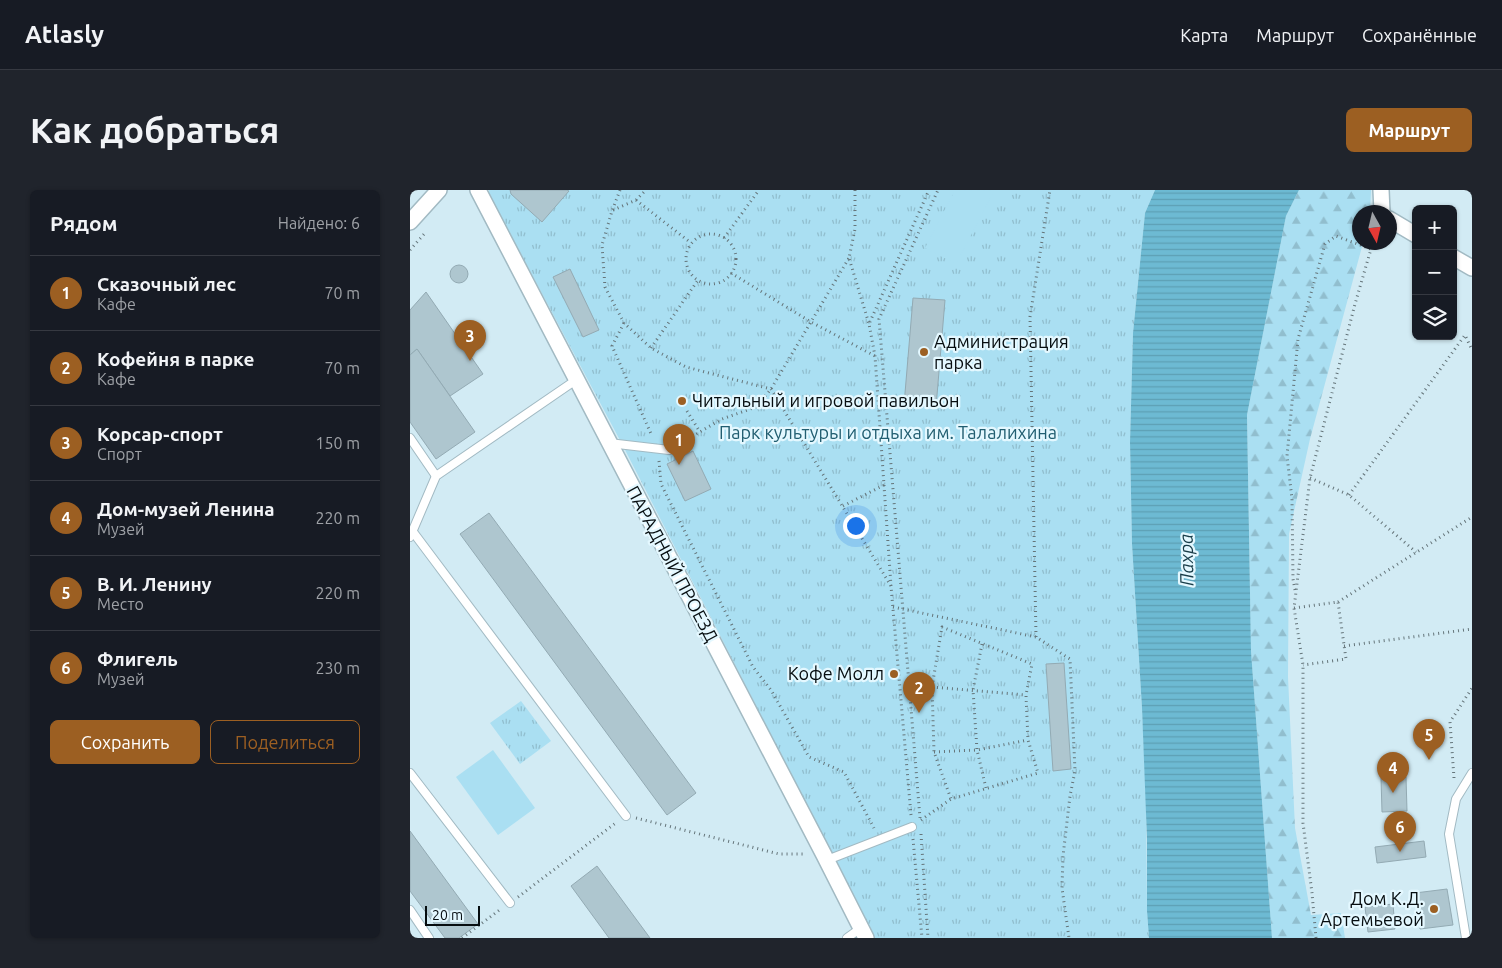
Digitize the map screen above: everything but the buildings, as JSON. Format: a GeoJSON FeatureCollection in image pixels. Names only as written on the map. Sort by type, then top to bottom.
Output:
{"type":"FeatureCollection","features":[{"type":"Feature","properties":{"kind":"street"},"geometry":{"type":"LineString","coordinates":[[410,222],[439,190]]}},
{"type":"Feature","properties":{"kind":"street","name":"ПАРАДНЫЙ ПРОЕЗД"},"geometry":{"type":"LineString","coordinates":[[478,190],[863,933]]}},
{"type":"Feature","properties":{"kind":"street"},"geometry":{"type":"LineString","coordinates":[[1382,190],[1382,205]]}},
{"type":"Feature","properties":{"kind":"street"},"geometry":{"type":"LineString","coordinates":[[1397,223],[1412,233]]}},
{"type":"Feature","properties":{"kind":"street"},"geometry":{"type":"LineString","coordinates":[[1457,259],[1472,268]]}},
{"type":"Feature","properties":{"kind":"lane"},"geometry":{"type":"LineString","coordinates":[[576,380],[436,476],[411,534],[626,816]]}},
{"type":"Feature","properties":{"kind":"lane"},"geometry":{"type":"LineString","coordinates":[[410,438],[436,476]]}},
{"type":"Feature","properties":{"kind":"lane"},"geometry":{"type":"LineString","coordinates":[[609,443],[669,450]]}},
{"type":"Feature","properties":{"kind":"lane"},"geometry":{"type":"LineString","coordinates":[[410,773],[510,903]]}},
{"type":"Feature","properties":{"kind":"lane"},"geometry":{"type":"LineString","coordinates":[[1466,938],[1449,834],[1456,799],[1472,773]]}},
{"type":"Feature","properties":{"kind":"lane"},"geometry":{"type":"LineString","coordinates":[[825,858],[880,840],[912,826]]}},
{"type":"Feature","properties":{"kind":"lane"},"geometry":{"type":"LineString","coordinates":[[410,910],[430,938]]}},
{"type":"Feature","properties":{"kind":"lane"},"geometry":{"type":"LineString","coordinates":[[847,938],[863,933]]}},
{"type":"Feature","properties":{"kind":"path"},"geometry":{"type":"LineString","coordinates":[[620,190],[602,245],[605,287],[624,323],[651,348],[686,367],[772,389],[891,586]]}},
{"type":"Feature","properties":{"kind":"path"},"geometry":{"type":"LineString","coordinates":[[612,211],[636,200],[646,190]]}},
{"type":"Feature","properties":{"kind":"path"},"geometry":{"type":"LineString","coordinates":[[724,238],[759,190]]}},
{"type":"Feature","properties":{"kind":"path"},"geometry":{"type":"LineString","coordinates":[[669,450],[722,419],[756,406],[772,389],[849,258],[855,229],[855,190]]}},
{"type":"Feature","properties":{"kind":"path"},"geometry":{"type":"LineString","coordinates":[[869,324],[929,190]]}},
{"type":"Feature","properties":{"kind":"path"},"geometry":{"type":"LineString","coordinates":[[921,821],[879,318],[938,190]]}},
{"type":"Feature","properties":{"kind":"path"},"geometry":{"type":"LineString","coordinates":[[1036,637],[1030,317],[1050,190]]}},
{"type":"Feature","properties":{"kind":"path"},"geometry":{"type":"LineString","coordinates":[[636,200],[691,243]]}},
{"type":"Feature","properties":{"kind":"path"},"geometry":{"type":"LineString","coordinates":[[706,234],[716,234],[724,238],[731,245],[735,254],[735,264],[731,273],[724,280],[716,283],[698,280],[690,273],[686,263],[686,253],[691,243],[698,237],[706,234]]}},
{"type":"Feature","properties":{"kind":"path"},"geometry":{"type":"LineString","coordinates":[[1296,592],[1292,579],[1292,499],[1287,456],[1298,339],[1325,244],[1336,236],[1352,242]]}},
{"type":"Feature","properties":{"kind":"path"},"geometry":{"type":"LineString","coordinates":[[1316,938],[1303,823],[1303,665],[1294,608],[1310,478],[1371,250]]}},
{"type":"Feature","properties":{"kind":"path"},"geometry":{"type":"LineString","coordinates":[[849,258],[869,324],[875,356],[891,586],[922,938]]}},
{"type":"Feature","properties":{"kind":"path"},"geometry":{"type":"LineString","coordinates":[[731,273],[811,322],[875,356]]}},
{"type":"Feature","properties":{"kind":"path"},"geometry":{"type":"LineString","coordinates":[[651,348],[698,280]]}},
{"type":"Feature","properties":{"kind":"path"},"geometry":{"type":"LineString","coordinates":[[624,323],[612,346],[658,448],[661,484],[753,667],[771,690],[809,757],[844,772],[880,840]]}},
{"type":"Feature","properties":{"kind":"path"},"geometry":{"type":"LineString","coordinates":[[1349,495],[1465,336],[1472,350]]}},
{"type":"Feature","properties":{"kind":"path"},"geometry":{"type":"LineString","coordinates":[[687,410],[700,432]]}},
{"type":"Feature","properties":{"kind":"path"},"geometry":{"type":"LineString","coordinates":[[1310,478],[1349,495],[1416,552]]}},
{"type":"Feature","properties":{"kind":"path"},"geometry":{"type":"LineString","coordinates":[[843,506],[884,485]]}},
{"type":"Feature","properties":{"kind":"path"},"geometry":{"type":"LineString","coordinates":[[1294,608],[1338,602],[1472,517]]}},
{"type":"Feature","properties":{"kind":"path"},"geometry":{"type":"LineString","coordinates":[[1303,665],[1346,658],[1338,602]]}},
{"type":"Feature","properties":{"kind":"path"},"geometry":{"type":"LineString","coordinates":[[893,607],[1036,637],[1070,659],[1075,771],[1063,856],[1062,888],[1069,938]]}},
{"type":"Feature","properties":{"kind":"path"},"geometry":{"type":"LineString","coordinates":[[912,826],[951,799],[1038,773],[1028,740],[1026,695],[1032,664],[942,627],[932,687],[934,752],[951,799]]}},
{"type":"Feature","properties":{"kind":"path"},"geometry":{"type":"LineString","coordinates":[[1344,646],[1472,629]]}},
{"type":"Feature","properties":{"kind":"path"},"geometry":{"type":"LineString","coordinates":[[982,644],[973,690],[977,750],[986,788]]}},
{"type":"Feature","properties":{"kind":"path"},"geometry":{"type":"LineString","coordinates":[[932,687],[1026,695]]}},
{"type":"Feature","properties":{"kind":"path"},"geometry":{"type":"LineString","coordinates":[[1456,799],[1450,722],[1472,688]]}},
{"type":"Feature","properties":{"kind":"path"},"geometry":{"type":"LineString","coordinates":[[934,752],[977,750],[1028,740]]}},
{"type":"Feature","properties":{"kind":"path"},"geometry":{"type":"LineString","coordinates":[[462,938],[626,816],[779,854],[825,858]]}},
{"type":"Feature","properties":{"kind":"path"},"geometry":{"type":"LineString","coordinates":[[921,830],[928,938]]}},
{"type":"Feature","properties":{"kind":"green space","name":"Парк культуры и отдыха им. Талалихина"},"geometry":{"type":"Polygon","coordinates":[[[489,190],[1155,190],[1145,213],[1133,333],[1130,442],[1132,544],[1146,793],[1149,938],[875,938],[622,444],[489,194],[489,190]]]}},
{"type":"Feature","properties":{"kind":"green space"},"geometry":{"type":"Polygon","coordinates":[[[955,190],[994,191],[956,264],[925,248],[955,190]]]}},
{"type":"Feature","properties":{"kind":"green space"},"geometry":{"type":"Polygon","coordinates":[[[1299,190],[1371,190],[1370,205],[1352,205],[1352,250],[1361,250],[1310,439],[1289,534],[1288,677],[1295,828],[1311,915],[1341,913],[1345,938],[1272,938],[1251,651],[1247,415],[1286,216],[1299,190]]]}},
{"type":"Feature","properties":{"kind":"green space"},"geometry":{"type":"Polygon","coordinates":[[[521,701],[551,741],[520,764],[490,723],[521,701]]]}},
{"type":"Feature","properties":{"kind":"green space"},"geometry":{"type":"Polygon","coordinates":[[[493,750],[535,808],[498,835],[456,777],[493,750]]]}},
{"type":"Feature","properties":{"kind":"water","name":"Пахра"},"geometry":{"type":"Polygon","coordinates":[[[1155,190],[1299,190],[1286,216],[1247,415],[1251,651],[1272,938],[1149,938],[1142,708],[1132,544],[1130,442],[1133,333],[1145,213],[1155,190]]]}},
{"type":"Feature","properties":{"kind":"place","name":"Администрация парка"},"geometry":{"type":"Point","coordinates":[924,352]}},
{"type":"Feature","properties":{"kind":"place","name":"Корсар-спорт"},"geometry":{"type":"Point","coordinates":[470,361]}},
{"type":"Feature","properties":{"kind":"place","name":"Читальный и игровой павильон"},"geometry":{"type":"Point","coordinates":[682,401]}},
{"type":"Feature","properties":{"kind":"place","name":"Сказочный лес"},"geometry":{"type":"Point","coordinates":[679,465]}},
{"type":"Feature","properties":{"kind":"place","name":"Кофе Молл"},"geometry":{"type":"Point","coordinates":[894,674]}},
{"type":"Feature","properties":{"kind":"place","name":"Кофейня в парке"},"geometry":{"type":"Point","coordinates":[919,713]}},
{"type":"Feature","properties":{"kind":"place","name":"В. И. Ленину"},"geometry":{"type":"Point","coordinates":[1429,760]}},
{"type":"Feature","properties":{"kind":"place","name":"Дом-музей Ленина"},"geometry":{"type":"Point","coordinates":[1393,793]}},
{"type":"Feature","properties":{"kind":"place","name":"Флигель"},"geometry":{"type":"Point","coordinates":[1400,852]}},
{"type":"Feature","properties":{"kind":"place","name":"Дом К.Д. Артемьевой"},"geometry":{"type":"Point","coordinates":[1434,909]}}]}
